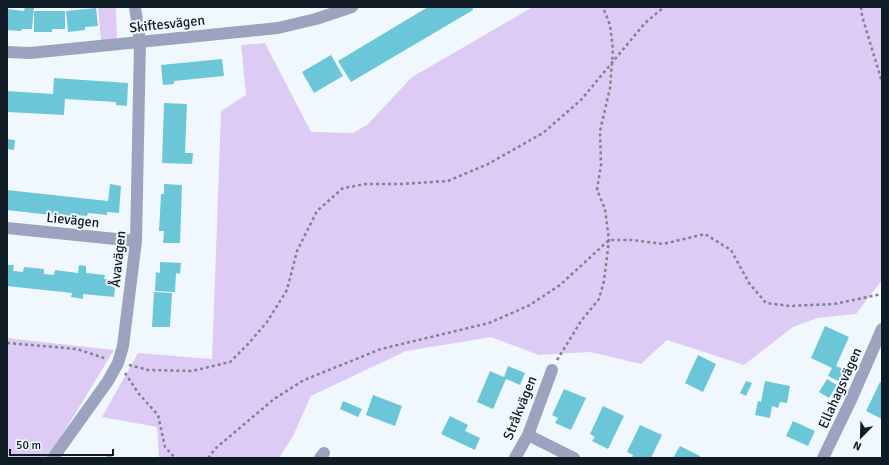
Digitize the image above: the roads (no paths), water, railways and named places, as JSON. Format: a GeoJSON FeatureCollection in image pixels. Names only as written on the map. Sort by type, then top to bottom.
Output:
{"type":"FeatureCollection","features":[{"type":"Feature","properties":{"kind":"street","name":"Åvavägen"},"geometry":{"type":"LineString","coordinates":[[53,458],[108,381],[118,363],[123,346],[136,241],[140,42],[135,7]]}},
{"type":"Feature","properties":{"kind":"street","name":"Skiftesvägen"},"geometry":{"type":"LineString","coordinates":[[7,52],[30,53],[278,28],[316,19],[352,7]]}},
{"type":"Feature","properties":{"kind":"street","name":"Lievägen"},"geometry":{"type":"LineString","coordinates":[[7,228],[136,241]]}},
{"type":"Feature","properties":{"kind":"street","name":"Ellahagsvägen"},"geometry":{"type":"LineString","coordinates":[[823,458],[850,402],[882,329]]}},
{"type":"Feature","properties":{"kind":"street","name":"Stråkvägen"},"geometry":{"type":"LineString","coordinates":[[515,458],[528,436],[552,370]]}},
{"type":"Feature","properties":{"kind":"street"},"geometry":{"type":"LineString","coordinates":[[528,436],[574,458]]}}]}
